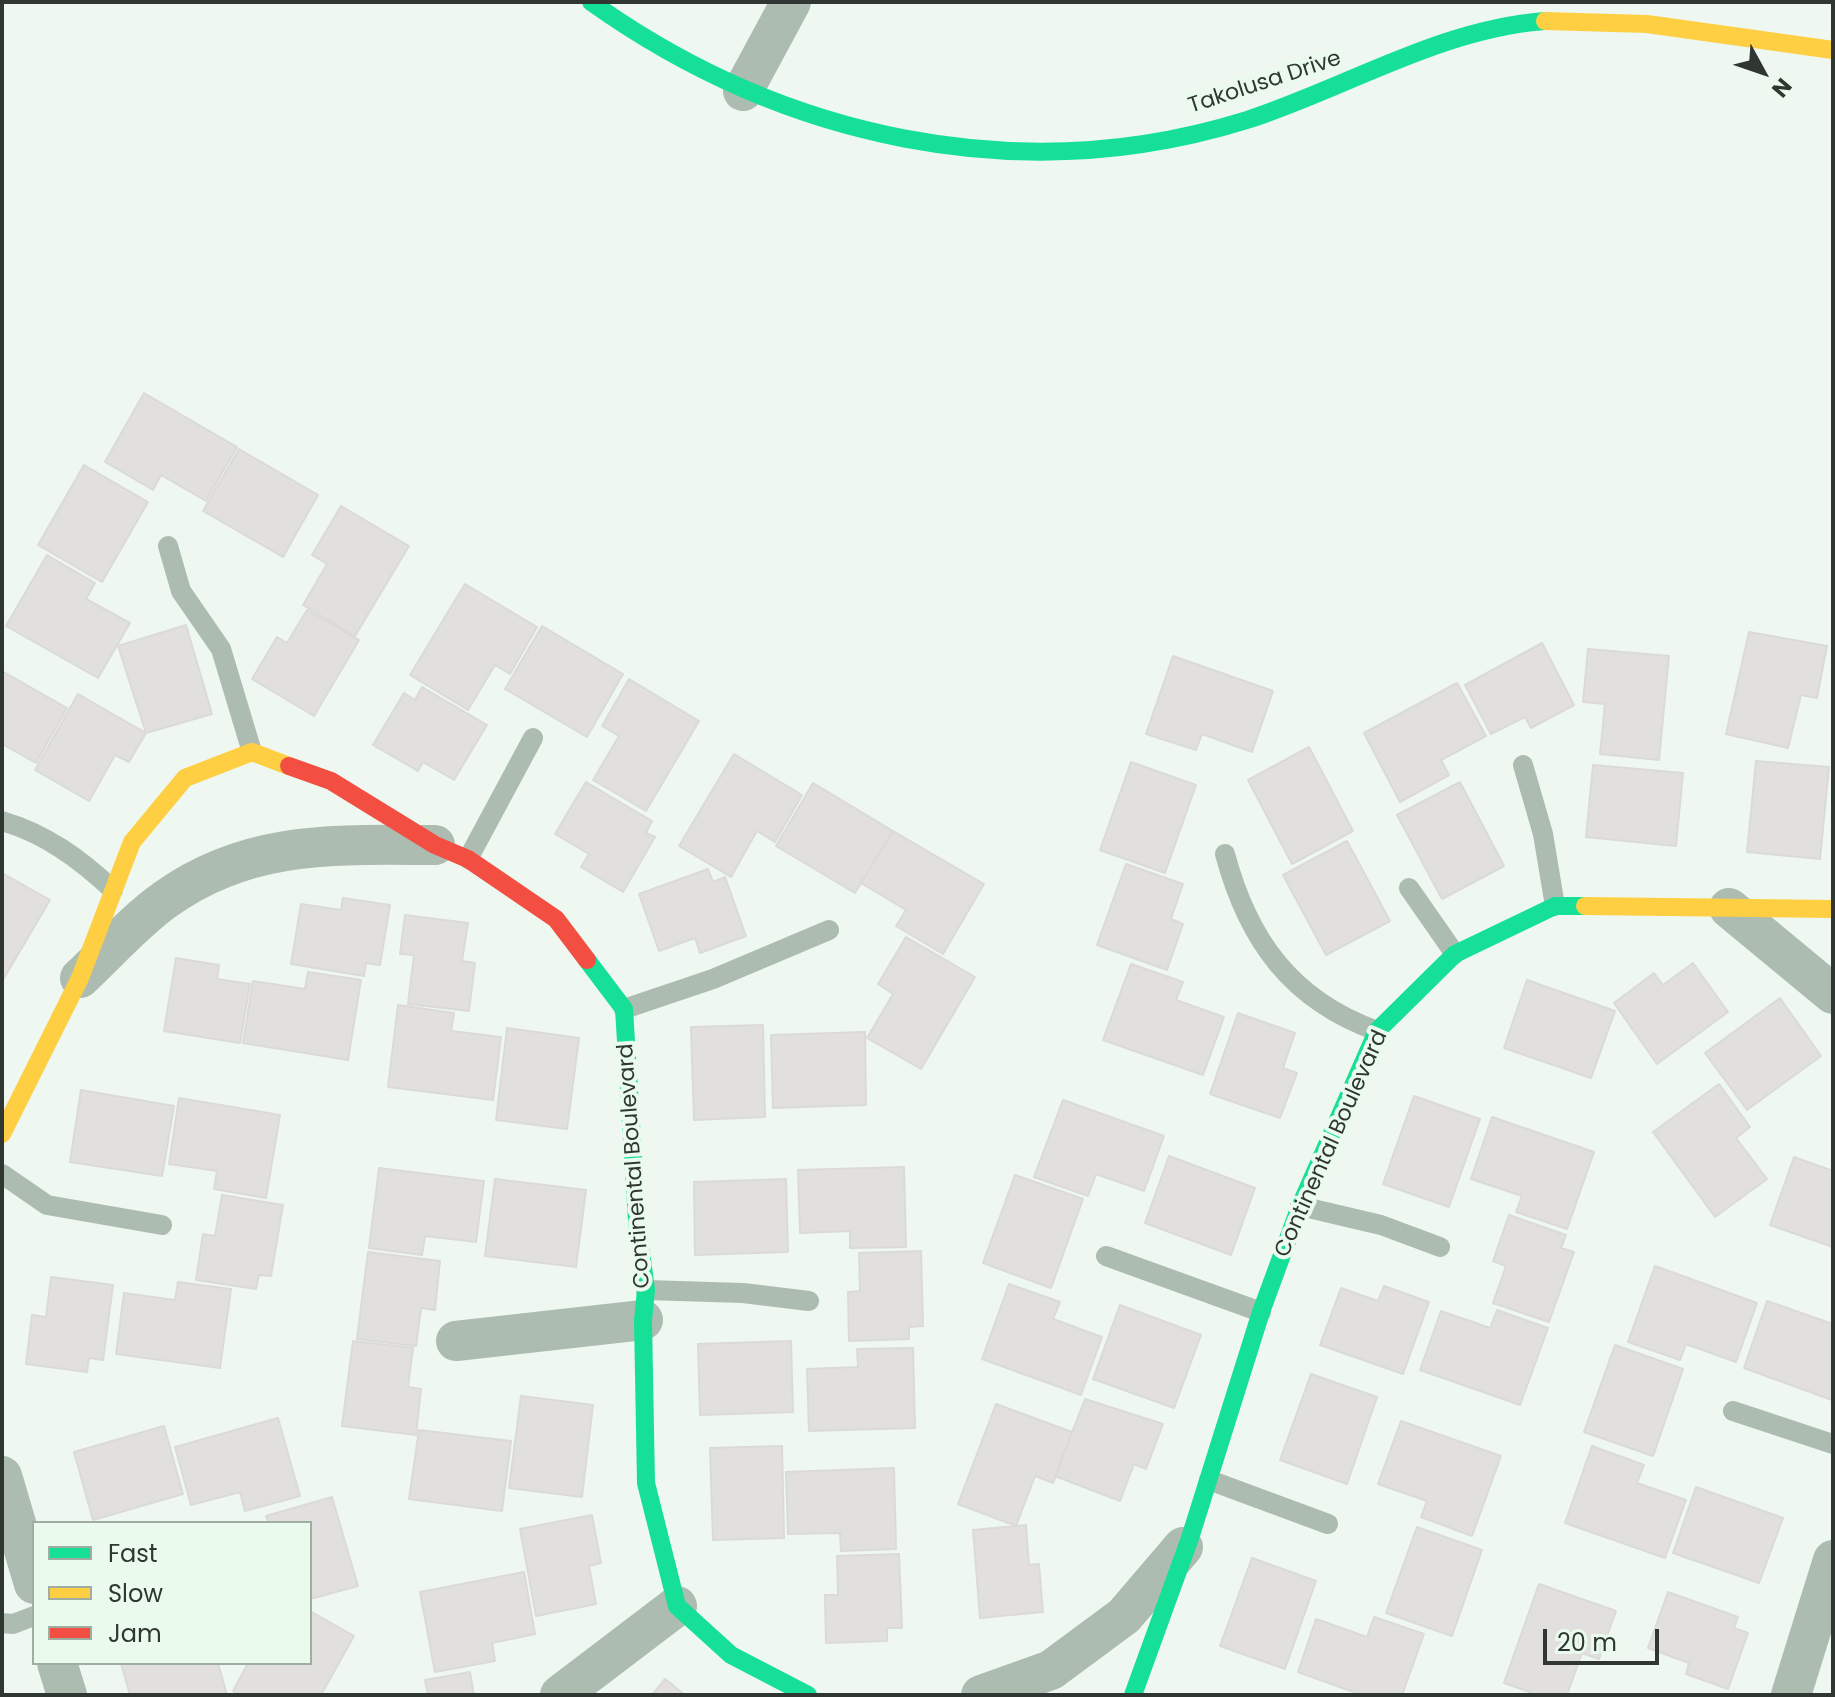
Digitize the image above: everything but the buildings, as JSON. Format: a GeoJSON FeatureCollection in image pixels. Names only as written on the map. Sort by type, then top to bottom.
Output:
{"type":"FeatureCollection","features":[{"type":"Feature","properties":{"kind":"street","name":"Takolusa Drive"},"geometry":{"type":"LineString","coordinates":[[591,2],[659,49],[743,91],[873,133],[918,142],[1017,153],[1163,140],[1244,120],[1482,31],[1536,21],[1627,23],[1833,50]]}},
{"type":"Feature","properties":{"kind":"street"},"geometry":{"type":"LineString","coordinates":[[743,91],[791,2]]}},
{"type":"Feature","properties":{"kind":"street"},"geometry":{"type":"LineString","coordinates":[[2,1134],[80,978],[132,842],[185,778],[252,752],[331,781],[452,852],[556,919],[624,1009]]}},
{"type":"Feature","properties":{"kind":"street"},"geometry":{"type":"LineString","coordinates":[[80,978],[165,900],[213,871],[254,855],[313,845],[452,852]]}},
{"type":"Feature","properties":{"kind":"street","name":"Continental Boulevard"},"geometry":{"type":"LineString","coordinates":[[1133,1695],[1190,1538],[1261,1312],[1300,1206],[1377,1031],[1455,954],[1555,906],[1833,909]]}},
{"type":"Feature","properties":{"kind":"street"},"geometry":{"type":"LineString","coordinates":[[1729,908],[1833,994]]}},
{"type":"Feature","properties":{"kind":"street","name":"Continental Boulevard"},"geometry":{"type":"LineString","coordinates":[[624,1009],[645,1305],[646,1483],[677,1606]]}},
{"type":"Feature","properties":{"kind":"street"},"geometry":{"type":"LineString","coordinates":[[456,1341],[645,1305]]}},
{"type":"Feature","properties":{"kind":"street"},"geometry":{"type":"LineString","coordinates":[[2,1476],[32,1577]]}},
{"type":"Feature","properties":{"kind":"street","name":"Continental Boulevard"},"geometry":{"type":"LineString","coordinates":[[981,1695],[1051,1670],[1124,1616],[1190,1538]]}},
{"type":"Feature","properties":{"kind":"street"},"geometry":{"type":"LineString","coordinates":[[1791,1695],[1813,1648],[1833,1560]]}},
{"type":"Feature","properties":{"kind":"street"},"geometry":{"type":"LineString","coordinates":[[560,1695],[677,1606],[731,1655],[808,1695]]}},
{"type":"Feature","properties":{"kind":"street"},"geometry":{"type":"LineString","coordinates":[[58,1665],[67,1695]]}},
{"type":"Feature","properties":{"kind":"lane"},"geometry":{"type":"LineString","coordinates":[[168,546],[181,591],[221,649],[252,752]]}},
{"type":"Feature","properties":{"kind":"lane"},"geometry":{"type":"LineString","coordinates":[[452,852],[533,738]]}},
{"type":"Feature","properties":{"kind":"lane"},"geometry":{"type":"LineString","coordinates":[[1523,765],[1543,834],[1555,906]]}},
{"type":"Feature","properties":{"kind":"lane"},"geometry":{"type":"LineString","coordinates":[[2,821],[30,830],[79,859],[113,890]]}},
{"type":"Feature","properties":{"kind":"lane"},"geometry":{"type":"LineString","coordinates":[[1225,854],[1237,898],[1257,939],[1286,975],[1322,1004],[1377,1031]]}},
{"type":"Feature","properties":{"kind":"lane"},"geometry":{"type":"LineString","coordinates":[[1409,888],[1455,954]]}},
{"type":"Feature","properties":{"kind":"lane"},"geometry":{"type":"LineString","coordinates":[[624,1009],[713,979],[829,930]]}},
{"type":"Feature","properties":{"kind":"lane"},"geometry":{"type":"LineString","coordinates":[[2,1174],[47,1205],[162,1225]]}},
{"type":"Feature","properties":{"kind":"lane"},"geometry":{"type":"LineString","coordinates":[[1300,1206],[1381,1225],[1440,1247]]}},
{"type":"Feature","properties":{"kind":"lane"},"geometry":{"type":"LineString","coordinates":[[1106,1256],[1261,1312]]}},
{"type":"Feature","properties":{"kind":"lane"},"geometry":{"type":"LineString","coordinates":[[645,1305],[743,1293],[809,1301]]}},
{"type":"Feature","properties":{"kind":"lane"},"geometry":{"type":"LineString","coordinates":[[1733,1411],[1833,1444]]}},
{"type":"Feature","properties":{"kind":"lane"},"geometry":{"type":"LineString","coordinates":[[1209,1480],[1328,1524]]}},
{"type":"Feature","properties":{"kind":"lane"},"geometry":{"type":"LineString","coordinates":[[2,1623],[13,1624],[32,1617]]}},
{"type":"Feature","properties":{"kind":"traffic: fast"},"geometry":{"type":"LineString","coordinates":[[591,2],[665,49],[742,88],[822,118],[905,139],[990,150],[1075,151],[1161,141],[1247,120],[1430,47],[1468,35],[1545,21]]}},
{"type":"Feature","properties":{"kind":"traffic: fast"},"geometry":{"type":"LineString","coordinates":[[1133,1695],[1190,1538],[1261,1312],[1300,1206],[1377,1031],[1455,954],[1555,906],[1585,906]]}},
{"type":"Feature","properties":{"kind":"traffic: fast"},"geometry":{"type":"LineString","coordinates":[[587,960],[624,1009],[637,1221],[646,1290],[643,1320],[646,1483],[677,1606],[731,1655],[808,1695]]}},
{"type":"Feature","properties":{"kind":"traffic: slow"},"geometry":{"type":"LineString","coordinates":[[1545,21],[1647,24],[1833,50]]}},
{"type":"Feature","properties":{"kind":"traffic: slow"},"geometry":{"type":"LineString","coordinates":[[2,1134],[80,978],[132,842],[185,778],[252,752],[289,766]]}},
{"type":"Feature","properties":{"kind":"traffic: slow"},"geometry":{"type":"LineString","coordinates":[[1585,906],[1833,909]]}},
{"type":"Feature","properties":{"kind":"traffic: jam"},"geometry":{"type":"LineString","coordinates":[[289,766],[331,781],[435,845],[468,859],[556,919],[587,960]]}}]}
